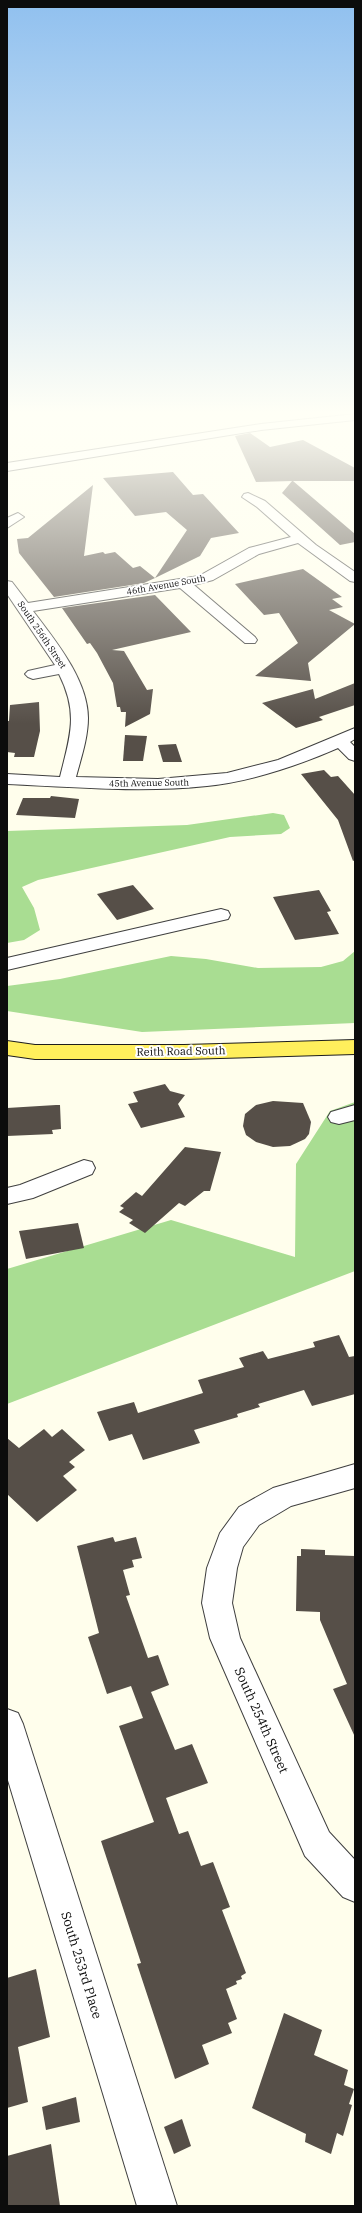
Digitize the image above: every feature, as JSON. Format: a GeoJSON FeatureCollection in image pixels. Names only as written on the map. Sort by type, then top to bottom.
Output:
{"type":"FeatureCollection","features":[{"type":"Feature","properties":{"kind":"main road","name":"Reith Road South"},"geometry":{"type":"LineString","coordinates":[[7,1048],[35,1052],[184,1052],[355,1047]]}},
{"type":"Feature","properties":{"kind":"street"},"geometry":{"type":"LineString","coordinates":[[7,524],[18,517]]}},
{"type":"Feature","properties":{"kind":"street"},"geometry":{"type":"LineString","coordinates":[[276,517],[300,539],[355,578]]}},
{"type":"Feature","properties":{"kind":"street","name":"46th Avenue South"},"geometry":{"type":"LineString","coordinates":[[24,608],[184,584],[218,574],[248,554],[274,545],[300,539]]}},
{"type":"Feature","properties":{"kind":"street"},"geometry":{"type":"LineString","coordinates":[[184,584],[250,640]]}},
{"type":"Feature","properties":{"kind":"street","name":"South 256th Street"},"geometry":{"type":"LineString","coordinates":[[7,585],[65,668],[77,694],[80,717],[67,782]]}},
{"type":"Feature","properties":{"kind":"street"},"geometry":{"type":"LineString","coordinates":[[33,674],[65,668]]}},
{"type":"Feature","properties":{"kind":"street","name":"45th Avenue South"},"geometry":{"type":"LineString","coordinates":[[7,779],[173,784],[210,781],[255,771],[298,758],[340,741],[355,733]]}},
{"type":"Feature","properties":{"kind":"street"},"geometry":{"type":"LineString","coordinates":[[340,741],[355,756]]}},
{"type":"Feature","properties":{"kind":"street"},"geometry":{"type":"LineString","coordinates":[[7,964],[221,915]]}},
{"type":"Feature","properties":{"kind":"street"},"geometry":{"type":"LineString","coordinates":[[7,1196],[25,1192],[84,1168]]}},
{"type":"Feature","properties":{"kind":"street","name":"South 254th Street"},"geometry":{"type":"LineString","coordinates":[[354,1885],[317,1844],[226,1638],[217,1602],[222,1568],[230,1542],[249,1516],[283,1496],[355,1476]]}},
{"type":"Feature","properties":{"kind":"street","name":"South 253rd Place"},"geometry":{"type":"LineString","coordinates":[[7,1724],[157,2206]]}},
{"type":"Feature","properties":{"kind":"green space"},"geometry":{"type":"Polygon","coordinates":[[[273,813],[284,815],[290,828],[281,834],[230,837],[38,880],[22,887],[34,908],[40,930],[24,940],[7,943],[7,831],[187,825],[273,813]]]}},
{"type":"Feature","properties":{"kind":"green space"},"geometry":{"type":"Polygon","coordinates":[[[355,951],[355,1023],[142,1032],[7,1011],[7,986],[60,979],[171,956],[206,959],[258,968],[321,967],[343,961],[355,951]]]}},
{"type":"Feature","properties":{"kind":"green space"},"geometry":{"type":"Polygon","coordinates":[[[355,1102],[355,1271],[7,1404],[7,1269],[171,1220],[295,1257],[296,1164],[330,1111],[355,1102]]]}},
{"type":"Feature","properties":{"kind":"building"},"geometry":{"type":"Polygon","coordinates":[[[53,517],[89,517],[84,556],[103,552],[105,554],[115,552],[133,568],[140,566],[155,578],[144,583],[54,597],[19,553],[17,539],[28,538],[53,517]]]}},
{"type":"Feature","properties":{"kind":"building"},"geometry":{"type":"Polygon","coordinates":[[[172,517],[224,517],[239,533],[211,538],[200,556],[155,578],[187,530],[172,517]]]}},
{"type":"Feature","properties":{"kind":"building"},"geometry":{"type":"Polygon","coordinates":[[[309,517],[335,517],[355,534],[355,542],[340,545],[309,517]]]}},
{"type":"Feature","properties":{"kind":"building"},"geometry":{"type":"Polygon","coordinates":[[[303,569],[342,597],[332,599],[343,607],[329,610],[355,624],[308,663],[311,681],[255,676],[298,643],[279,613],[264,615],[235,584],[303,569]]]}},
{"type":"Feature","properties":{"kind":"building"},"geometry":{"type":"Polygon","coordinates":[[[155,595],[191,632],[112,650],[124,651],[147,690],[153,689],[150,714],[125,727],[126,712],[121,712],[120,707],[117,707],[113,683],[97,653],[90,643],[87,644],[62,608],[155,595]]]}},
{"type":"Feature","properties":{"kind":"building"},"geometry":{"type":"Polygon","coordinates":[[[355,683],[355,705],[319,717],[323,720],[296,728],[262,703],[313,689],[315,699],[355,683]]]}},
{"type":"Feature","properties":{"kind":"building"},"geometry":{"type":"Polygon","coordinates":[[[39,702],[40,731],[34,757],[14,757],[15,753],[7,752],[7,721],[9,721],[10,705],[39,702]]]}},
{"type":"Feature","properties":{"kind":"building"},"geometry":{"type":"Polygon","coordinates":[[[125,735],[147,736],[143,761],[123,761],[125,735]]]}},
{"type":"Feature","properties":{"kind":"building"},"geometry":{"type":"Polygon","coordinates":[[[176,744],[182,762],[163,762],[158,745],[176,744]]]}},
{"type":"Feature","properties":{"kind":"building"},"geometry":{"type":"Polygon","coordinates":[[[324,770],[331,777],[338,776],[355,795],[355,860],[353,861],[338,820],[301,774],[324,770]]]}},
{"type":"Feature","properties":{"kind":"building"},"geometry":{"type":"Polygon","coordinates":[[[51,796],[79,799],[75,818],[16,815],[23,798],[50,798],[51,796]]]}},
{"type":"Feature","properties":{"kind":"building"},"geometry":{"type":"Polygon","coordinates":[[[133,885],[154,909],[117,920],[97,894],[133,885]]]}},
{"type":"Feature","properties":{"kind":"building"},"geometry":{"type":"Polygon","coordinates":[[[319,890],[331,911],[327,912],[339,934],[295,940],[273,897],[319,890]]]}},
{"type":"Feature","properties":{"kind":"building"},"geometry":{"type":"Polygon","coordinates":[[[165,1084],[170,1091],[185,1095],[178,1104],[185,1117],[141,1128],[128,1104],[138,1102],[133,1092],[165,1084]]]}},
{"type":"Feature","properties":{"kind":"building"},"geometry":{"type":"Polygon","coordinates":[[[273,1101],[303,1103],[311,1122],[309,1134],[305,1139],[290,1146],[273,1147],[256,1142],[246,1135],[243,1126],[245,1114],[256,1105],[273,1101]]]}},
{"type":"Feature","properties":{"kind":"building"},"geometry":{"type":"Polygon","coordinates":[[[60,1105],[61,1129],[52,1130],[53,1134],[7,1136],[7,1108],[60,1105]]]}},
{"type":"Feature","properties":{"kind":"building"},"geometry":{"type":"Polygon","coordinates":[[[185,1147],[221,1152],[210,1191],[204,1191],[185,1206],[179,1203],[145,1233],[129,1223],[133,1220],[119,1212],[124,1208],[120,1206],[136,1192],[142,1196],[185,1147]]]}},
{"type":"Feature","properties":{"kind":"building"},"geometry":{"type":"Polygon","coordinates":[[[78,1223],[84,1248],[26,1259],[19,1231],[78,1223]]]}},
{"type":"Feature","properties":{"kind":"building"},"geometry":{"type":"Polygon","coordinates":[[[339,1335],[349,1357],[355,1356],[355,1394],[312,1406],[304,1390],[258,1404],[260,1407],[237,1414],[238,1417],[194,1430],[200,1443],[143,1460],[132,1434],[109,1441],[97,1412],[134,1402],[138,1413],[203,1393],[198,1380],[244,1367],[239,1358],[263,1351],[268,1359],[315,1347],[313,1342],[339,1335]]]}},
{"type":"Feature","properties":{"kind":"building"},"geometry":{"type":"Polygon","coordinates":[[[44,1429],[52,1437],[62,1429],[85,1450],[69,1462],[75,1467],[63,1476],[77,1490],[37,1522],[7,1494],[7,1438],[19,1448],[44,1429]]]}},
{"type":"Feature","properties":{"kind":"building"},"geometry":{"type":"Polygon","coordinates":[[[113,1537],[115,1542],[136,1537],[142,1558],[132,1560],[134,1567],[123,1570],[130,1595],[126,1596],[148,1658],[158,1655],[169,1685],[151,1692],[175,1750],[192,1744],[208,1783],[166,1798],[179,1834],[188,1831],[201,1866],[213,1862],[230,1907],[222,1910],[246,1973],[241,1976],[242,1979],[236,1981],[237,1984],[226,1989],[237,2019],[228,2023],[232,2033],[202,2045],[209,2064],[175,2079],[137,1964],[141,1963],[101,1841],[154,1822],[119,1726],[143,1718],[131,1686],[107,1694],[88,1637],[99,1633],[77,1546],[113,1537]]]}},
{"type":"Feature","properties":{"kind":"building"},"geometry":{"type":"Polygon","coordinates":[[[301,1549],[325,1550],[325,1555],[355,1556],[355,1737],[333,1689],[347,1684],[320,1620],[320,1612],[296,1611],[297,1556],[301,1556],[301,1549]]]}},
{"type":"Feature","properties":{"kind":"building"},"geometry":{"type":"Polygon","coordinates":[[[36,1969],[50,2037],[18,2047],[28,2102],[7,2108],[7,1978],[36,1969]]]}},
{"type":"Feature","properties":{"kind":"building"},"geometry":{"type":"Polygon","coordinates":[[[284,2013],[322,2030],[314,2055],[348,2070],[344,2085],[354,2089],[349,2104],[352,2105],[343,2136],[337,2133],[331,2154],[305,2142],[306,2134],[252,2108],[284,2013]]]}},
{"type":"Feature","properties":{"kind":"building"},"geometry":{"type":"Polygon","coordinates":[[[76,2097],[80,2122],[46,2130],[42,2107],[76,2097]]]}},
{"type":"Feature","properties":{"kind":"building"},"geometry":{"type":"Polygon","coordinates":[[[182,2119],[191,2146],[174,2154],[164,2127],[182,2119]]]}},
{"type":"Feature","properties":{"kind":"building"},"geometry":{"type":"Polygon","coordinates":[[[51,2144],[60,2206],[7,2206],[7,2156],[51,2144]]]}}]}
